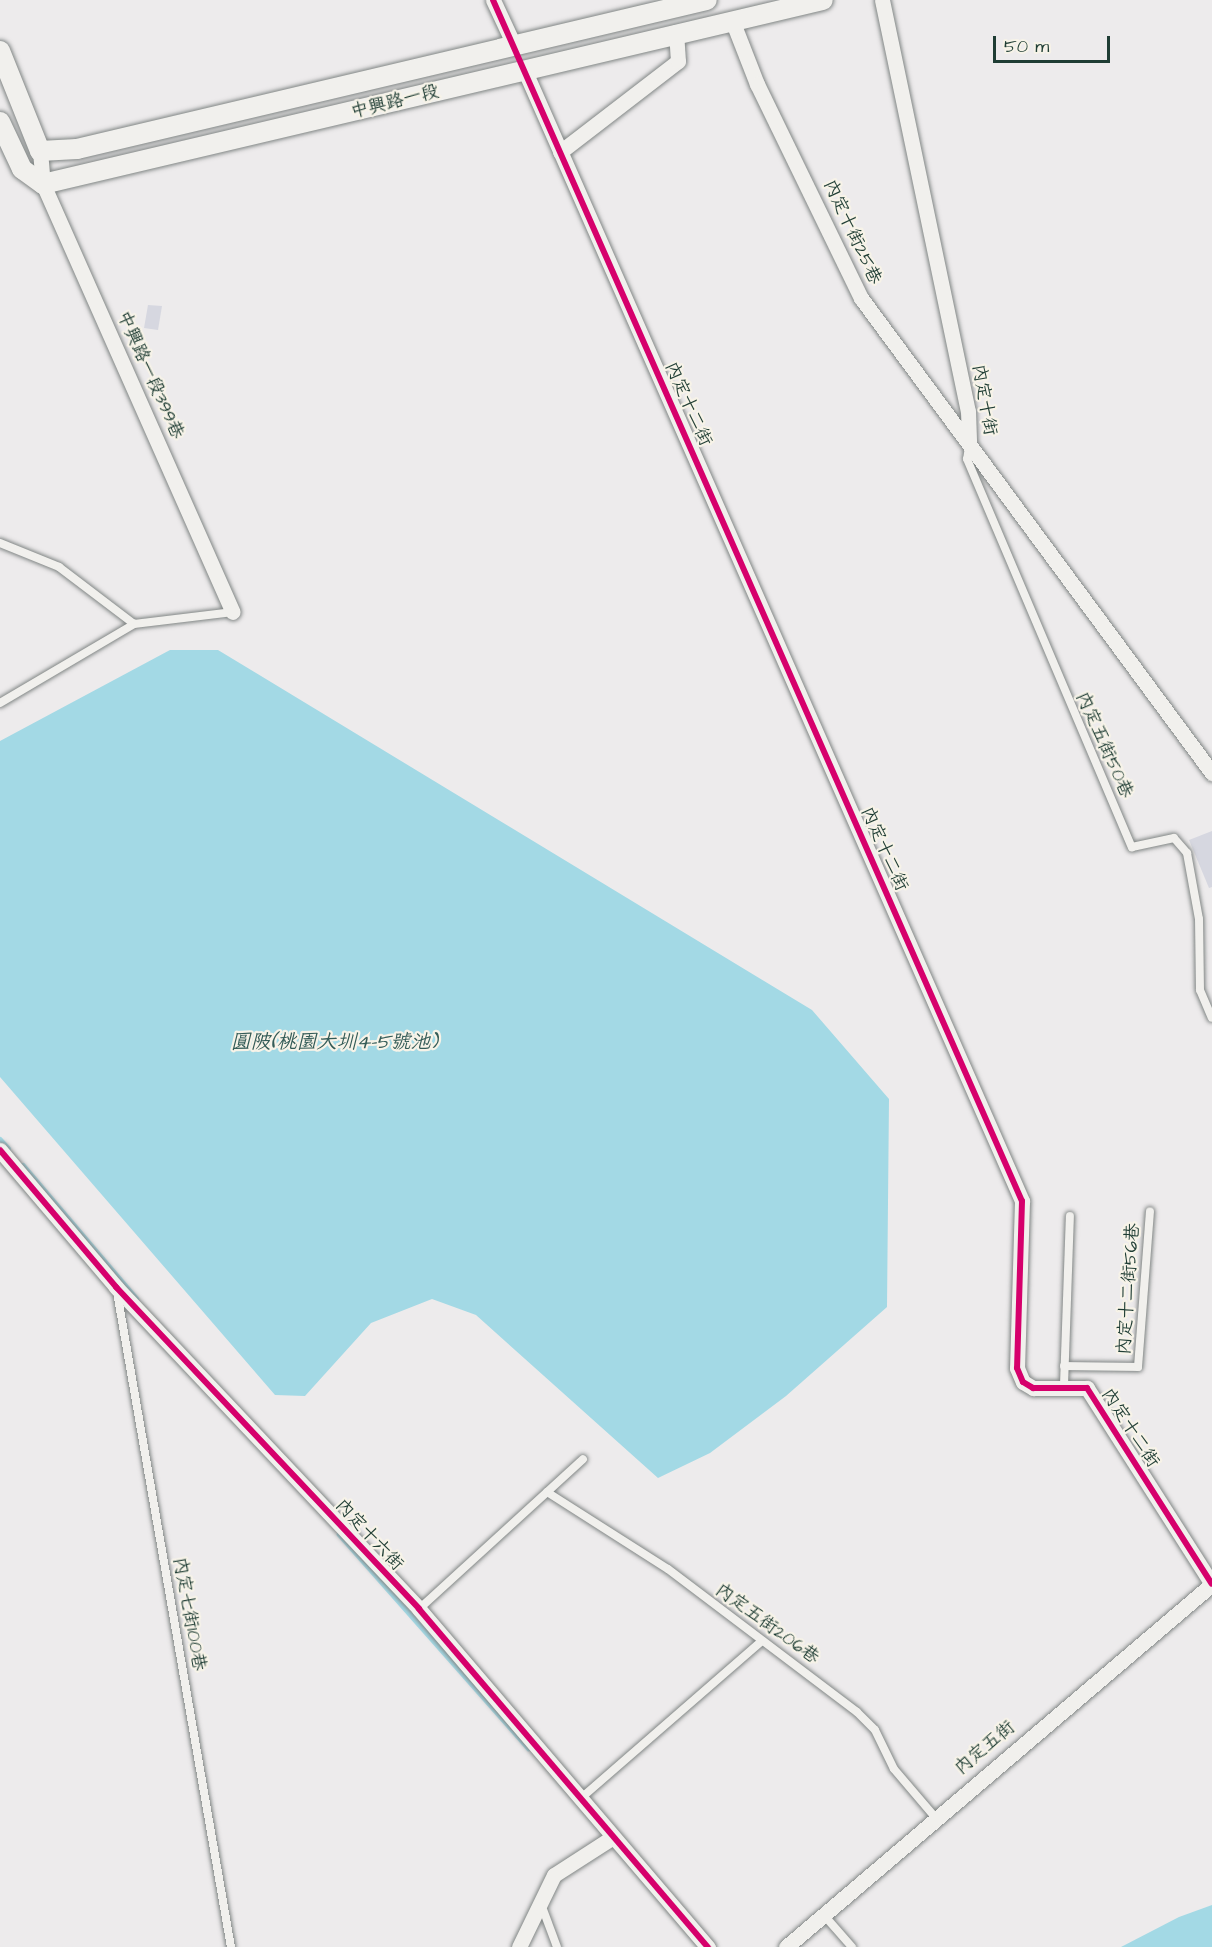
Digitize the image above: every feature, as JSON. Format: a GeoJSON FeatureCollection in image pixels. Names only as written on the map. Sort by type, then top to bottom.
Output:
{"type":"FeatureCollection","features":[{"type":"Feature","properties":{"kind":"street"},"geometry":{"type":"LineString","coordinates":[[493,0],[524,69]]}},
{"type":"Feature","properties":{"kind":"street","name":"中興路一段"},"geometry":{"type":"LineString","coordinates":[[40,151],[89,147],[513,43],[707,0]]}},
{"type":"Feature","properties":{"kind":"street","name":"中興路一段"},"geometry":{"type":"LineString","coordinates":[[43,184],[407,99],[676,32],[823,0]]}},
{"type":"Feature","properties":{"kind":"street","name":"內定十街"},"geometry":{"type":"LineString","coordinates":[[882,0],[968,411],[969,442],[1212,773]]}},
{"type":"Feature","properties":{"kind":"street","name":"內定十街25巷"},"geometry":{"type":"LineString","coordinates":[[732,20],[757,84],[861,298],[969,442]]}},
{"type":"Feature","properties":{"kind":"street"},"geometry":{"type":"LineString","coordinates":[[560,152],[678,61],[676,32]]}},
{"type":"Feature","properties":{"kind":"street"},"geometry":{"type":"LineString","coordinates":[[0,51],[40,151]]}},
{"type":"Feature","properties":{"kind":"street","name":"內定十二街"},"geometry":{"type":"LineString","coordinates":[[524,69],[1022,1201],[1017,1368],[1023,1383],[1033,1388],[1064,1385],[1087,1388],[1212,1584]]}},
{"type":"Feature","properties":{"kind":"street"},"geometry":{"type":"LineString","coordinates":[[400,71],[407,99]]}},
{"type":"Feature","properties":{"kind":"street"},"geometry":{"type":"LineString","coordinates":[[0,122],[22,169],[43,184]]}},
{"type":"Feature","properties":{"kind":"street","name":"中興路一段399巷"},"geometry":{"type":"LineString","coordinates":[[40,151],[43,184],[233,612]]}},
{"type":"Feature","properties":{"kind":"street","name":"內定十六街"},"geometry":{"type":"LineString","coordinates":[[0,1150],[116,1287],[419,1610],[579,1800],[708,1947]]}},
{"type":"Feature","properties":{"kind":"street","name":"內定五街"},"geometry":{"type":"LineString","coordinates":[[786,1947],[934,1816],[1212,1584]]}},
{"type":"Feature","properties":{"kind":"street"},"geometry":{"type":"LineString","coordinates":[[519,1947],[554,1875],[613,1837]]}},
{"type":"Feature","properties":{"kind":"lane","name":"內定五街50巷"},"geometry":{"type":"LineString","coordinates":[[969,442],[968,459],[1132,846],[1174,838],[1187,853],[1199,919],[1200,990],[1212,1018]]}},
{"type":"Feature","properties":{"kind":"lane"},"geometry":{"type":"LineString","coordinates":[[0,543],[59,567],[134,624]]}},
{"type":"Feature","properties":{"kind":"lane"},"geometry":{"type":"LineString","coordinates":[[0,703],[134,624],[233,612]]}},
{"type":"Feature","properties":{"kind":"lane","name":"內定十二街56巷"},"geometry":{"type":"LineString","coordinates":[[1064,1366],[1138,1367],[1150,1211]]}},
{"type":"Feature","properties":{"kind":"lane"},"geometry":{"type":"LineString","coordinates":[[1064,1385],[1070,1216]]}},
{"type":"Feature","properties":{"kind":"lane","name":"內定七街100巷"},"geometry":{"type":"LineString","coordinates":[[116,1287],[231,1947]]}},
{"type":"Feature","properties":{"kind":"lane"},"geometry":{"type":"LineString","coordinates":[[419,1610],[583,1459]]}},
{"type":"Feature","properties":{"kind":"lane","name":"內定五街206巷"},"geometry":{"type":"LineString","coordinates":[[547,1492],[669,1569],[762,1641],[804,1668],[875,1730],[894,1769],[934,1816]]}},
{"type":"Feature","properties":{"kind":"lane"},"geometry":{"type":"LineString","coordinates":[[579,1800],[762,1641]]}},
{"type":"Feature","properties":{"kind":"lane"},"geometry":{"type":"LineString","coordinates":[[541,1904],[557,1947]]}},
{"type":"Feature","properties":{"kind":"lane"},"geometry":{"type":"LineString","coordinates":[[823,1914],[852,1947]]}},
{"type":"Feature","properties":{"kind":"water","name":"圓陂(桃園大圳4-5號池)"},"geometry":{"type":"Polygon","coordinates":[[[170,650],[218,650],[812,1010],[889,1099],[887,1307],[786,1396],[710,1453],[658,1478],[476,1315],[432,1299],[371,1323],[305,1396],[275,1395],[0,1077],[0,741],[170,650]]]}},
{"type":"Feature","properties":{"kind":"water"},"geometry":{"type":"Polygon","coordinates":[[[1212,1905],[1212,1947],[1121,1947],[1179,1917],[1212,1905]]]}},
{"type":"Feature","properties":{"kind":"building"},"geometry":{"type":"Polygon","coordinates":[[[148,305],[162,306],[158,330],[144,328],[148,305]]]}},
{"type":"Feature","properties":{"kind":"building"},"geometry":{"type":"Polygon","coordinates":[[[1212,831],[1212,887],[1209,888],[1189,840],[1212,831]]]}},
{"type":"Feature","properties":{"kind":"waterway"},"geometry":{"type":"LineString","coordinates":[[0,1139],[8,1148]]}},
{"type":"Feature","properties":{"kind":"waterway"},"geometry":{"type":"LineString","coordinates":[[23,1165],[136,1298]]}},
{"type":"Feature","properties":{"kind":"waterway"},"geometry":{"type":"LineString","coordinates":[[339,1534],[528,1748]]}},
{"type":"Feature","properties":{"kind":"cycle path"},"geometry":{"type":"LineString","coordinates":[[493,0],[1022,1201],[1017,1368],[1023,1382],[1033,1388],[1087,1388],[1212,1584]]}},
{"type":"Feature","properties":{"kind":"cycle path"},"geometry":{"type":"LineString","coordinates":[[0,1150],[116,1287],[419,1609],[708,1947]]}}]}
